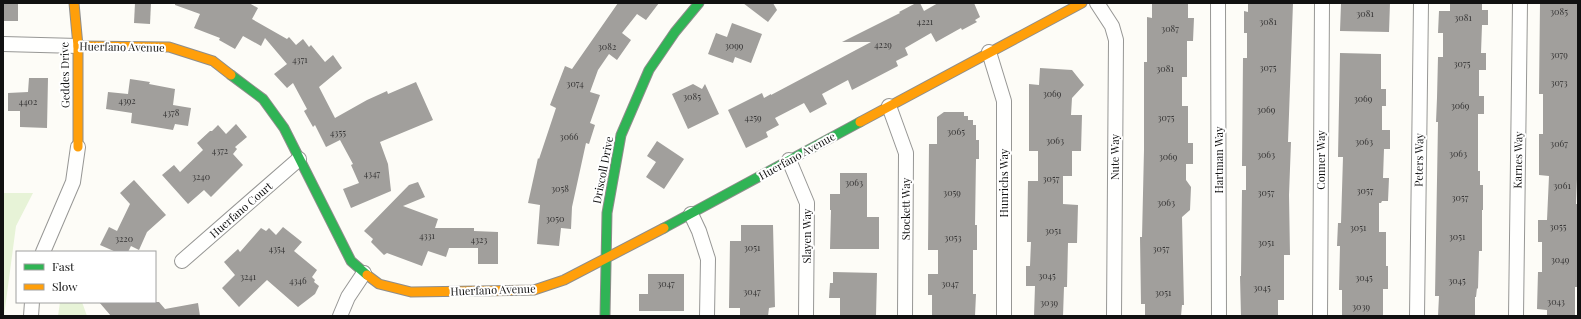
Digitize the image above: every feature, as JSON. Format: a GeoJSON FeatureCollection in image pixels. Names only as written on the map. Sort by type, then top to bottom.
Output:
{"type":"FeatureCollection","features":[{"type":"Feature","properties":{"kind":"street","name":"Geddes Drive"},"geometry":{"type":"LineString","coordinates":[[74,3],[78,46],[78,147]]}},
{"type":"Feature","properties":{"kind":"street","name":"Driscoll Drive"},"geometry":{"type":"LineString","coordinates":[[605,316],[607,213],[621,135],[649,70],[699,3]]}},
{"type":"Feature","properties":{"kind":"street","name":"Huerfano Avenue"},"geometry":{"type":"LineString","coordinates":[[3,44],[169,47],[213,61],[263,99],[284,128],[350,261],[379,284],[411,292],[534,290],[564,280],[691,214],[1082,3]]}},
{"type":"Feature","properties":{"kind":"street","name":"Nute Way"},"geometry":{"type":"LineString","coordinates":[[1097,3],[1112,26],[1116,40],[1114,316]]}},
{"type":"Feature","properties":{"kind":"street","name":"Hartman Way"},"geometry":{"type":"LineString","coordinates":[[1218,3],[1219,316]]}},
{"type":"Feature","properties":{"kind":"street","name":"Conner Way"},"geometry":{"type":"LineString","coordinates":[[1320,316],[1322,3]]}},
{"type":"Feature","properties":{"kind":"street","name":"Peters Way"},"geometry":{"type":"LineString","coordinates":[[1417,316],[1421,3]]}},
{"type":"Feature","properties":{"kind":"street","name":"Karnes Way"},"geometry":{"type":"LineString","coordinates":[[1516,316],[1520,3]]}},
{"type":"Feature","properties":{"kind":"street","name":"Hunrichs Way"},"geometry":{"type":"LineString","coordinates":[[989,52],[1004,101],[1004,316]]}},
{"type":"Feature","properties":{"kind":"street","name":"Stockett Way"},"geometry":{"type":"LineString","coordinates":[[889,106],[906,153],[905,316]]}},
{"type":"Feature","properties":{"kind":"street"},"geometry":{"type":"LineString","coordinates":[[43,251],[73,182],[78,147]]}},
{"type":"Feature","properties":{"kind":"street","name":"Huerfano Court"},"geometry":{"type":"LineString","coordinates":[[182,261],[299,159]]}},
{"type":"Feature","properties":{"kind":"street","name":"Slayen Way"},"geometry":{"type":"LineString","coordinates":[[789,160],[807,203],[806,316]]}},
{"type":"Feature","properties":{"kind":"street"},"geometry":{"type":"LineString","coordinates":[[691,214],[708,259],[707,316]]}},
{"type":"Feature","properties":{"kind":"street"},"geometry":{"type":"LineString","coordinates":[[340,316],[348,297],[364,273]]}},
{"type":"Feature","properties":{"kind":"street"},"geometry":{"type":"LineString","coordinates":[[31,316],[32,303]]}},
{"type":"Feature","properties":{"kind":"green space"},"geometry":{"type":"Polygon","coordinates":[[[3,193],[33,193],[16,226],[4,316],[3,193]]]}},
{"type":"Feature","properties":{"kind":"green space"},"geometry":{"type":"Polygon","coordinates":[[[60,303],[82,303],[87,316],[58,316],[60,303]]]}},
{"type":"Feature","properties":{"kind":"building"},"geometry":{"type":"Polygon","coordinates":[[[4,3],[18,3],[18,21],[3,21],[4,3]]]}},
{"type":"Feature","properties":{"kind":"building"},"geometry":{"type":"Polygon","coordinates":[[[135,3],[151,3],[150,24],[134,23],[135,3]]]}},
{"type":"Feature","properties":{"kind":"building"},"geometry":{"type":"Polygon","coordinates":[[[175,3],[249,3],[258,8],[252,19],[287,39],[289,37],[296,45],[303,39],[309,47],[311,45],[325,62],[333,55],[342,68],[319,87],[335,118],[367,100],[387,91],[388,94],[416,82],[433,120],[380,142],[388,164],[391,191],[351,208],[343,189],[359,183],[351,165],[353,164],[340,140],[326,147],[315,125],[313,127],[304,111],[307,109],[293,83],[287,88],[274,74],[287,64],[265,38],[261,46],[243,36],[235,49],[219,40],[220,38],[194,28],[200,14],[175,5],[175,3]]]}},
{"type":"Feature","properties":{"kind":"building"},"geometry":{"type":"Polygon","coordinates":[[[618,3],[659,3],[646,20],[637,14],[622,33],[631,40],[617,60],[609,54],[598,70],[590,92],[600,95],[590,123],[595,125],[589,144],[586,143],[572,207],[571,229],[561,228],[559,246],[537,244],[540,205],[528,203],[538,158],[539,159],[556,108],[550,105],[565,66],[572,69],[618,3]]]}},
{"type":"Feature","properties":{"kind":"building"},"geometry":{"type":"Polygon","coordinates":[[[743,3],[773,3],[777,10],[768,22],[743,3]]]}},
{"type":"Feature","properties":{"kind":"building"},"geometry":{"type":"Polygon","coordinates":[[[916,3],[920,3],[924,11],[938,3],[974,3],[980,17],[975,20],[977,22],[962,30],[961,28],[936,42],[931,33],[905,48],[908,55],[896,61],[898,66],[852,90],[848,80],[822,94],[827,104],[810,113],[804,103],[775,118],[779,125],[766,132],[768,137],[746,148],[728,110],[762,93],[764,98],[771,95],[871,42],[842,42],[900,13],[899,12],[916,3]]]}},
{"type":"Feature","properties":{"kind":"building"},"geometry":{"type":"Polygon","coordinates":[[[1248,3],[1293,3],[1288,142],[1291,142],[1289,195],[1290,255],[1284,255],[1284,300],[1278,300],[1278,316],[1241,316],[1240,276],[1242,190],[1246,190],[1246,166],[1242,166],[1243,58],[1247,58],[1247,33],[1244,33],[1244,11],[1248,12],[1248,3]]]}},
{"type":"Feature","properties":{"kind":"building"},"geometry":{"type":"Polygon","coordinates":[[[1390,3],[1389,32],[1340,31],[1341,4],[1390,3]]]}},
{"type":"Feature","properties":{"kind":"building"},"geometry":{"type":"Polygon","coordinates":[[[1450,3],[1482,3],[1482,10],[1488,10],[1488,25],[1482,25],[1481,53],[1486,53],[1486,70],[1479,70],[1479,96],[1484,96],[1484,114],[1478,114],[1478,171],[1480,171],[1480,185],[1483,185],[1483,210],[1482,251],[1479,251],[1478,289],[1477,288],[1475,297],[1475,316],[1438,316],[1439,296],[1435,296],[1438,57],[1443,57],[1443,33],[1438,33],[1439,11],[1450,11],[1450,3]]]}},
{"type":"Feature","properties":{"kind":"building"},"geometry":{"type":"Polygon","coordinates":[[[1540,3],[1578,3],[1578,154],[1576,204],[1578,204],[1578,287],[1575,287],[1575,316],[1547,316],[1547,310],[1537,309],[1538,272],[1542,272],[1542,242],[1538,242],[1538,220],[1547,220],[1549,176],[1539,175],[1539,134],[1543,134],[1543,94],[1539,94],[1540,3]]]}},
{"type":"Feature","properties":{"kind":"building"},"geometry":{"type":"Polygon","coordinates":[[[1152,4],[1188,4],[1188,18],[1194,18],[1193,41],[1187,41],[1187,77],[1182,77],[1182,106],[1188,106],[1188,143],[1193,143],[1193,164],[1186,164],[1186,180],[1191,187],[1190,210],[1182,217],[1184,305],[1182,305],[1181,316],[1145,316],[1145,304],[1141,304],[1140,237],[1142,237],[1144,150],[1144,62],[1147,62],[1147,17],[1152,18],[1152,4]]]}},
{"type":"Feature","properties":{"kind":"building"},"geometry":{"type":"Polygon","coordinates":[[[732,23],[762,34],[751,63],[735,57],[733,63],[708,54],[716,33],[727,37],[732,23]]]}},
{"type":"Feature","properties":{"kind":"building"},"geometry":{"type":"Polygon","coordinates":[[[1340,53],[1381,54],[1381,89],[1386,89],[1386,106],[1382,106],[1382,130],[1390,130],[1390,149],[1384,149],[1383,178],[1389,178],[1388,201],[1382,201],[1379,203],[1379,232],[1386,232],[1386,266],[1388,266],[1388,289],[1383,289],[1383,316],[1342,316],[1342,290],[1339,290],[1340,246],[1337,246],[1338,223],[1341,223],[1343,157],[1338,157],[1340,53]]]}},
{"type":"Feature","properties":{"kind":"building"},"geometry":{"type":"Polygon","coordinates":[[[1040,68],[1072,70],[1084,85],[1072,98],[1071,115],[1082,115],[1081,151],[1072,151],[1072,176],[1063,176],[1063,204],[1078,205],[1077,243],[1068,243],[1067,287],[1064,287],[1063,316],[1034,316],[1035,286],[1026,286],[1026,266],[1030,266],[1031,242],[1027,242],[1028,181],[1038,181],[1038,151],[1029,151],[1029,84],[1039,85],[1040,68]]]}},
{"type":"Feature","properties":{"kind":"building"},"geometry":{"type":"Polygon","coordinates":[[[29,78],[48,78],[47,128],[20,127],[20,111],[8,111],[8,93],[28,92],[29,78]]]}},
{"type":"Feature","properties":{"kind":"building"},"geometry":{"type":"Polygon","coordinates":[[[130,79],[150,82],[149,84],[175,89],[173,105],[191,108],[188,126],[175,124],[173,130],[131,123],[132,113],[106,109],[108,92],[128,94],[130,79]]]}},
{"type":"Feature","properties":{"kind":"building"},"geometry":{"type":"Polygon","coordinates":[[[693,84],[702,89],[705,84],[719,114],[688,129],[672,94],[693,84]]]}},
{"type":"Feature","properties":{"kind":"building"},"geometry":{"type":"Polygon","coordinates":[[[944,112],[964,112],[964,116],[968,116],[968,120],[973,120],[973,125],[976,125],[976,140],[979,140],[979,159],[976,159],[975,225],[977,225],[977,250],[973,250],[973,294],[976,294],[975,316],[932,316],[932,295],[928,295],[928,274],[938,274],[938,250],[928,250],[929,144],[937,144],[937,117],[944,112]]]}},
{"type":"Feature","properties":{"kind":"building"},"geometry":{"type":"Polygon","coordinates":[[[236,124],[247,137],[235,147],[237,149],[233,154],[243,165],[211,197],[204,190],[188,204],[162,175],[174,165],[180,172],[203,150],[197,143],[218,125],[226,134],[236,124]]]}},
{"type":"Feature","properties":{"kind":"building"},"geometry":{"type":"Polygon","coordinates":[[[657,141],[684,159],[664,189],[646,177],[656,162],[647,156],[657,141]]]}},
{"type":"Feature","properties":{"kind":"building"},"geometry":{"type":"Polygon","coordinates":[[[840,173],[867,173],[867,217],[879,217],[879,249],[830,249],[830,194],[840,194],[840,173]]]}},
{"type":"Feature","properties":{"kind":"building"},"geometry":{"type":"Polygon","coordinates":[[[134,180],[166,215],[147,232],[139,250],[131,246],[128,251],[114,251],[100,245],[109,227],[117,231],[130,204],[120,193],[134,180]]]}},
{"type":"Feature","properties":{"kind":"building"},"geometry":{"type":"Polygon","coordinates":[[[418,182],[425,197],[403,206],[438,219],[435,228],[474,228],[474,231],[498,232],[498,264],[478,264],[478,248],[449,248],[446,257],[428,251],[422,266],[387,253],[384,255],[371,242],[373,239],[364,231],[409,185],[418,182]]]}},
{"type":"Feature","properties":{"kind":"building"},"geometry":{"type":"Polygon","coordinates":[[[741,225],[773,225],[775,307],[769,308],[768,316],[740,316],[740,308],[729,308],[730,241],[741,241],[741,225]]]}},
{"type":"Feature","properties":{"kind":"building"},"geometry":{"type":"Polygon","coordinates":[[[283,227],[302,242],[294,251],[317,270],[312,277],[315,280],[314,282],[319,286],[315,294],[298,307],[267,280],[239,307],[222,288],[235,275],[224,262],[238,249],[240,252],[261,228],[266,231],[269,228],[276,235],[283,227]]]}},
{"type":"Feature","properties":{"kind":"building"},"geometry":{"type":"Polygon","coordinates":[[[833,272],[877,273],[876,316],[840,316],[840,298],[829,298],[830,283],[833,283],[833,272]]]}},
{"type":"Feature","properties":{"kind":"building"},"geometry":{"type":"Polygon","coordinates":[[[648,274],[684,274],[684,311],[639,311],[639,294],[648,294],[648,274]]]}},
{"type":"Feature","properties":{"kind":"building"},"geometry":{"type":"Polygon","coordinates":[[[159,302],[165,309],[198,303],[200,316],[111,316],[100,303],[159,302]]]}},
{"type":"Feature","properties":{"kind":"traffic: fast"},"geometry":{"type":"LineString","coordinates":[[605,316],[607,213],[621,135],[649,70],[675,32],[699,3]]}},
{"type":"Feature","properties":{"kind":"traffic: fast"},"geometry":{"type":"LineString","coordinates":[[231,75],[263,99],[284,128],[351,261],[367,275]]}},
{"type":"Feature","properties":{"kind":"traffic: fast"},"geometry":{"type":"LineString","coordinates":[[664,228],[860,122]]}},
{"type":"Feature","properties":{"kind":"traffic: slow"},"geometry":{"type":"LineString","coordinates":[[74,3],[78,46],[78,147]]}},
{"type":"Feature","properties":{"kind":"traffic: slow"},"geometry":{"type":"LineString","coordinates":[[860,122],[1082,3]]}},
{"type":"Feature","properties":{"kind":"traffic: slow"},"geometry":{"type":"LineString","coordinates":[[78,46],[169,47],[213,61],[231,75]]}},
{"type":"Feature","properties":{"kind":"traffic: slow"},"geometry":{"type":"LineString","coordinates":[[367,275],[379,284],[411,292],[534,290],[564,280],[664,228]]}}]}
